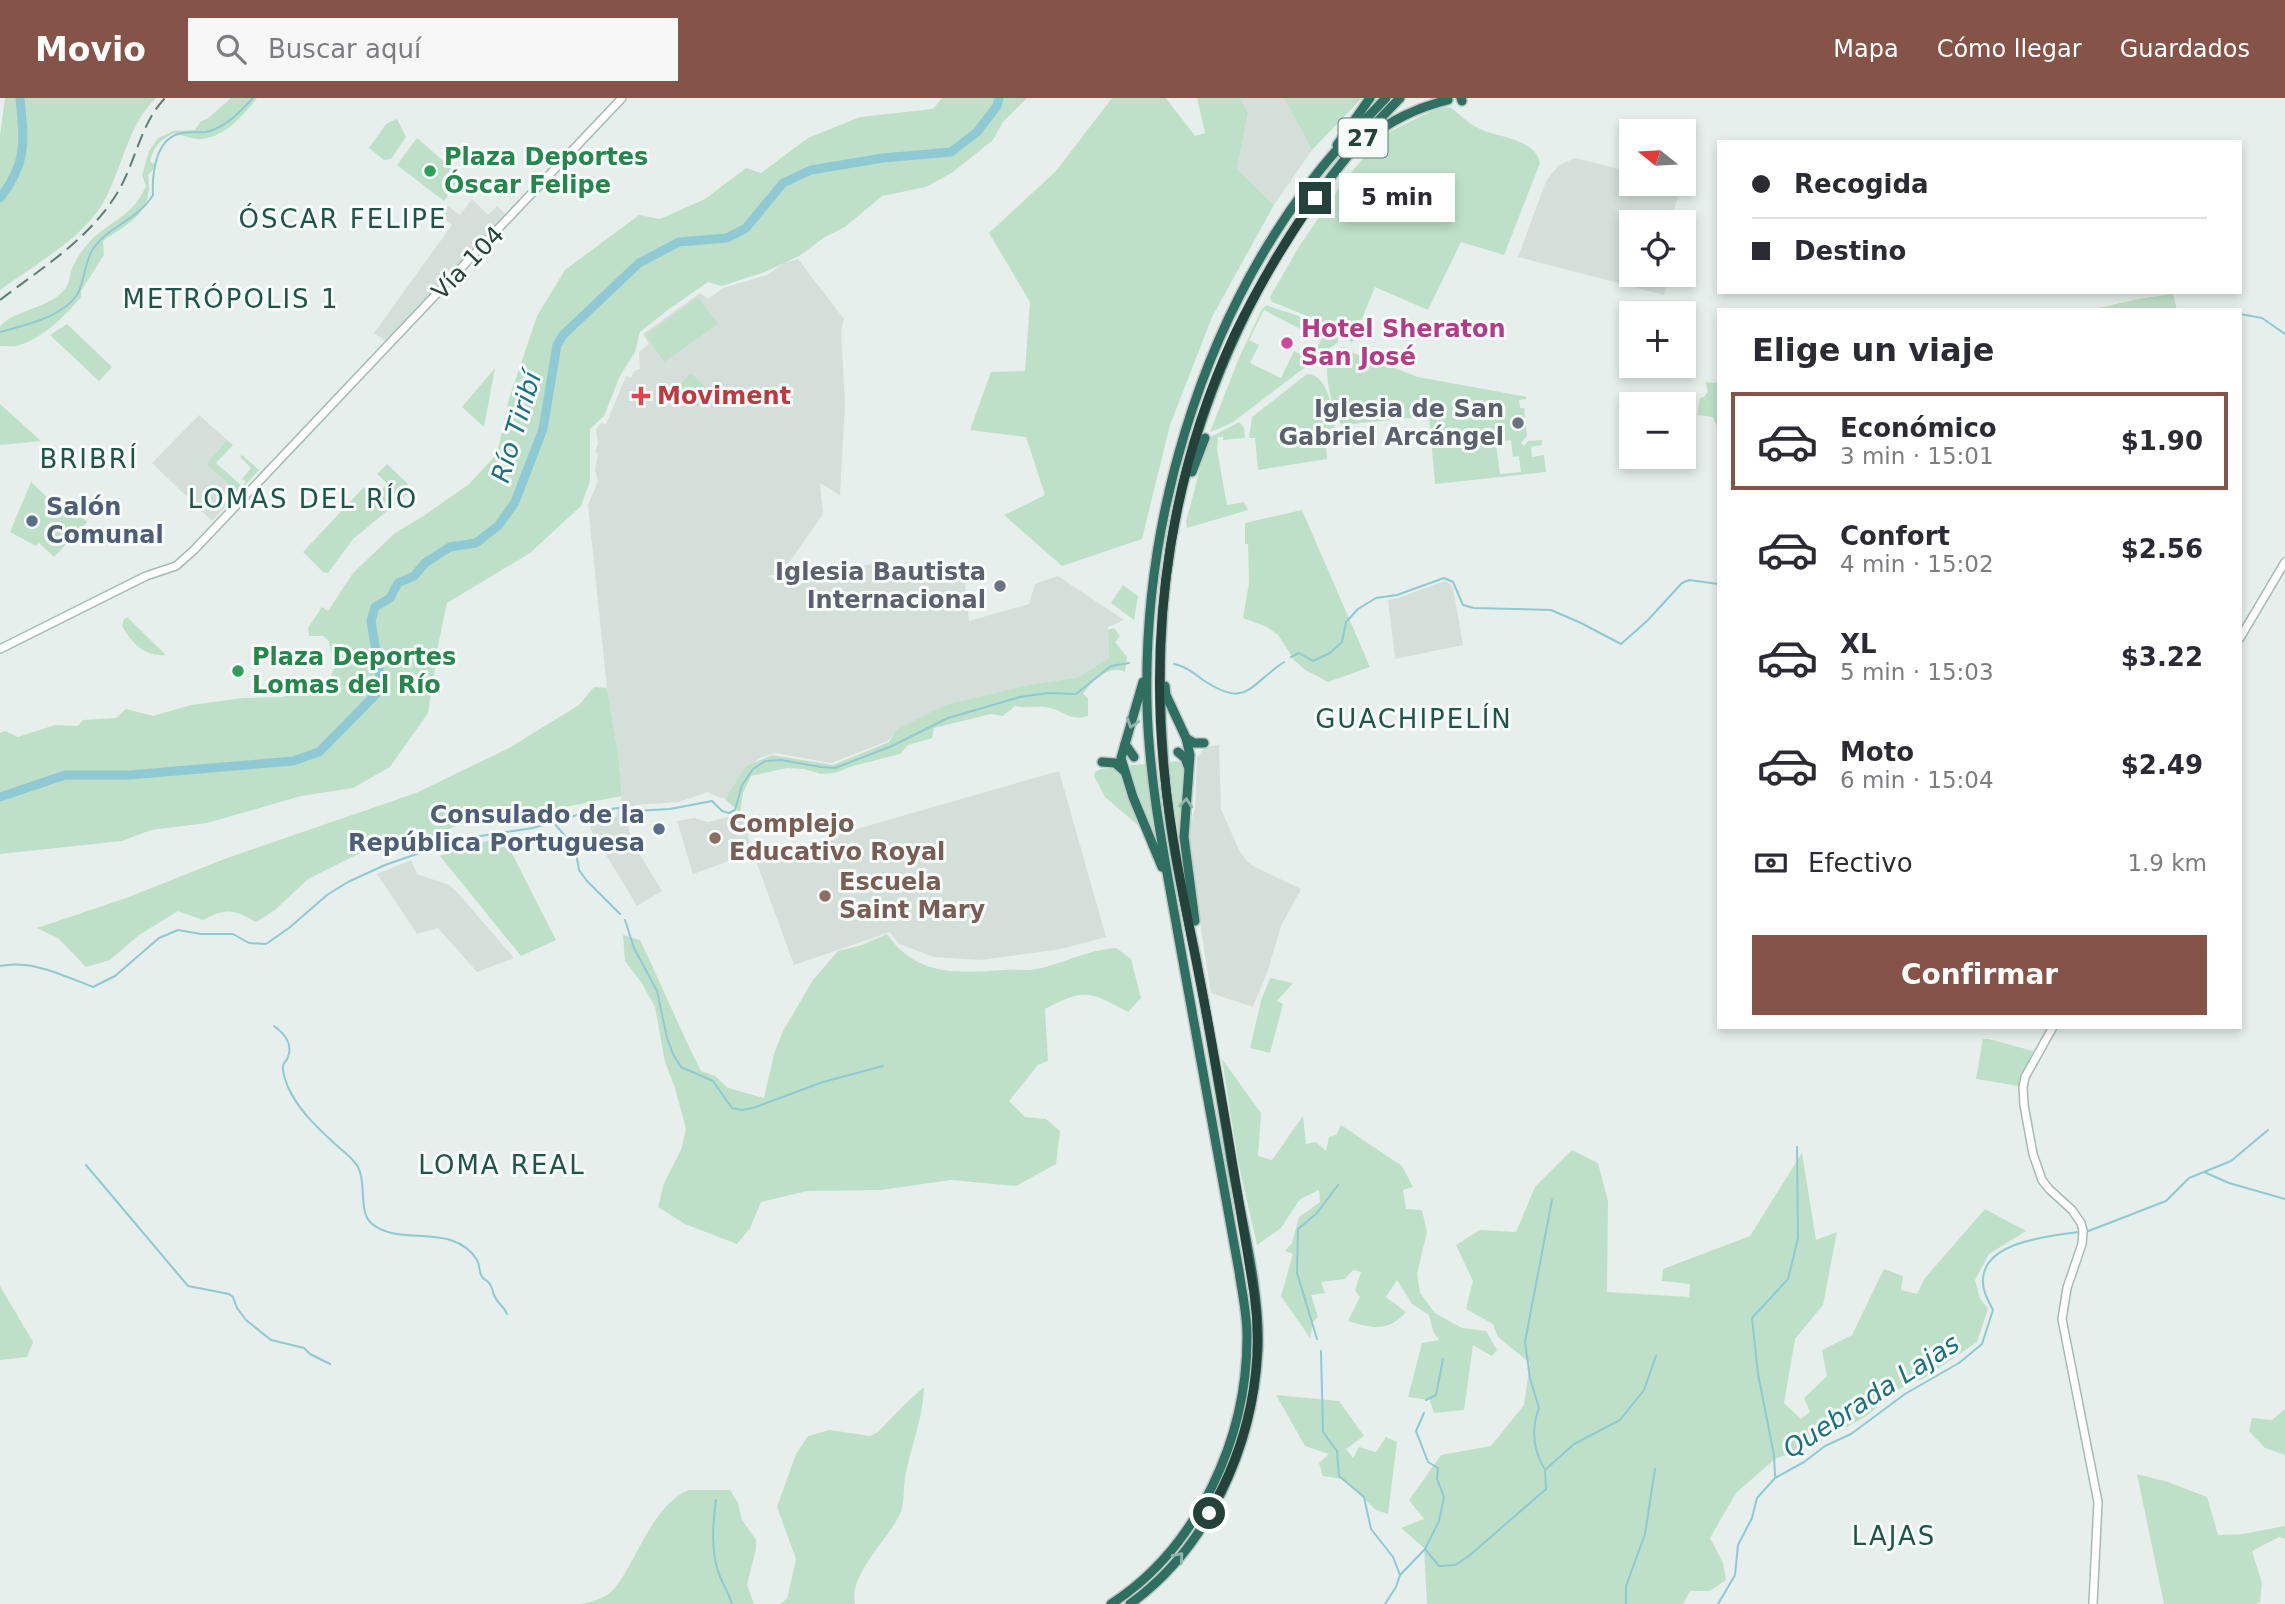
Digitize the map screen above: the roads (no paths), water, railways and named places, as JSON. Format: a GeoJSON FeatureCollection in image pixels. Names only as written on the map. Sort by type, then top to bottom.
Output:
{"type":"FeatureCollection","features":[{"type":"Feature","properties":{"kind":"highway"},"geometry":{"type":"LineString","coordinates":[[1316,175],[1370,98]]}},
{"type":"Feature","properties":{"kind":"highway","name":"27"},"geometry":{"type":"LineString","coordinates":[[1111,1604],[1148,1575],[1176,1542],[1208,1494],[1234,1430],[1244,1385],[1248,1332],[1153,786],[1147,703],[1149,638],[1151,598],[1164,519],[1199,393],[1229,320],[1263,255],[1316,175],[1386,98]]}},
{"type":"Feature","properties":{"kind":"highway","name":"27"},"geometry":{"type":"LineString","coordinates":[[1130,1604],[1157,1581],[1186,1549],[1212,1508],[1238,1451],[1255,1384],[1258,1335],[1256,1307],[1207,1017],[1169,818],[1161,735],[1160,646],[1167,564],[1176,513],[1200,425],[1234,337],[1284,245],[1329,179],[1400,98]]}},
{"type":"Feature","properties":{"kind":"highway"},"geometry":{"type":"LineString","coordinates":[[1329,179],[1372,135],[1416,110],[1448,100]]}},
{"type":"Feature","properties":{"kind":"highway"},"geometry":{"type":"LineString","coordinates":[[1176,513],[1205,438]]}},
{"type":"Feature","properties":{"kind":"highway"},"geometry":{"type":"LineString","coordinates":[[1149,638],[1141,691],[1121,754],[1125,772],[1164,872],[1176,921]]}},
{"type":"Feature","properties":{"kind":"highway"},"geometry":{"type":"LineString","coordinates":[[1160,646],[1166,695],[1186,738],[1190,755],[1184,837],[1207,1017]]}},
{"type":"Feature","properties":{"kind":"highway"},"geometry":{"type":"LineString","coordinates":[[1186,738],[1194,743],[1204,743]]}},
{"type":"Feature","properties":{"kind":"highway"},"geometry":{"type":"LineString","coordinates":[[1125,744],[1133,757]]}},
{"type":"Feature","properties":{"kind":"highway"},"geometry":{"type":"LineString","coordinates":[[1178,752],[1185,758],[1189,768]]}},
{"type":"Feature","properties":{"kind":"highway"},"geometry":{"type":"LineString","coordinates":[[1102,761],[1115,763],[1125,772]]}},
{"type":"Feature","properties":{"kind":"main road","name":"Vía 104"},"geometry":{"type":"LineString","coordinates":[[0,649],[146,576],[176,566],[243,501],[624,98]]}},
{"type":"Feature","properties":{"kind":"main road"},"geometry":{"type":"LineString","coordinates":[[2242,635],[2285,562]]}},
{"type":"Feature","properties":{"kind":"main road"},"geometry":{"type":"LineString","coordinates":[[2052,1029],[2025,1077],[2024,1105],[2033,1154],[2042,1180],[2072,1210],[2083,1231],[2082,1244],[2067,1288],[2063,1319],[2098,1502],[2093,1604]]}},
{"type":"Feature","properties":{"kind":"waterway"},"geometry":{"type":"LineString","coordinates":[[0,198],[20,162],[23,139],[20,98]]}},
{"type":"Feature","properties":{"kind":"waterway"},"geometry":{"type":"LineString","coordinates":[[0,332],[42,320],[70,303],[80,290],[88,260],[99,241],[139,211],[153,195],[156,160],[170,138],[181,133],[205,132],[219,127],[253,98]]}},
{"type":"Feature","properties":{"kind":"waterway","name":"Río Tiribí"},"geometry":{"type":"LineString","coordinates":[[0,797],[65,775],[129,775],[293,761],[319,752],[382,688],[371,621],[375,607],[390,598],[398,583],[414,576],[425,563],[450,547],[476,543],[499,525],[515,502],[543,429],[557,345],[563,335],[639,263],[679,242],[727,238],[746,228],[783,183],[811,170],[883,158],[951,152],[977,132],[997,106],[999,98]]}},
{"type":"Feature","properties":{"kind":"waterway"},"geometry":{"type":"LineString","coordinates":[[2242,314],[2262,318],[2285,334]]}},
{"type":"Feature","properties":{"kind":"waterway"},"geometry":{"type":"LineString","coordinates":[[1291,657],[1299,653],[1313,661],[1330,653],[1342,642],[1346,622],[1358,609],[1376,598],[1397,595],[1444,578],[1453,582],[1463,605],[1474,608],[1551,610],[1621,644],[1647,621],[1682,583],[1689,580],[1717,584]]}},
{"type":"Feature","properties":{"kind":"waterway"},"geometry":{"type":"LineString","coordinates":[[1174,664],[1182,666],[1218,689],[1238,693],[1254,686],[1284,662]]}},
{"type":"Feature","properties":{"kind":"waterway"},"geometry":{"type":"LineString","coordinates":[[0,966],[12,964],[35,967],[93,987],[115,976],[159,938],[178,930],[201,934],[233,934],[249,943],[266,944],[327,895],[348,882],[385,865],[434,848],[474,837],[533,828],[584,813],[618,808],[635,811],[670,809],[712,801],[722,811],[729,813],[735,810],[742,785],[753,769],[765,761],[781,760],[835,768],[892,746],[948,718],[1020,697],[1048,693],[1076,694],[1111,666],[1129,663]]}},
{"type":"Feature","properties":{"kind":"waterway"},"geometry":{"type":"LineString","coordinates":[[554,823],[566,837],[577,858],[579,870],[620,914]]}},
{"type":"Feature","properties":{"kind":"waterway"},"geometry":{"type":"LineString","coordinates":[[625,920],[634,948],[657,991],[673,1054],[681,1067],[713,1081],[732,1108],[753,1108],[823,1082],[883,1066]]}},
{"type":"Feature","properties":{"kind":"waterway"},"geometry":{"type":"LineString","coordinates":[[274,1026],[288,1043],[289,1052],[283,1068],[288,1087],[308,1118],[358,1167],[365,1211],[371,1223],[396,1234],[440,1238],[467,1248],[477,1260],[481,1275],[488,1281],[507,1314]]}},
{"type":"Feature","properties":{"kind":"waterway","name":"Quebrada Lajas"},"geometry":{"type":"LineString","coordinates":[[2086,1232],[2166,1201],[2189,1178],[2231,1161],[2268,1130]]}},
{"type":"Feature","properties":{"kind":"waterway"},"geometry":{"type":"LineString","coordinates":[[1775,1476],[1774,1455],[1758,1374],[1752,1318],[1788,1279],[1798,1238],[1797,1147]]}},
{"type":"Feature","properties":{"kind":"waterway"},"geometry":{"type":"LineString","coordinates":[[86,1165],[188,1286],[229,1294],[246,1320],[271,1340],[304,1348],[330,1364]]}},
{"type":"Feature","properties":{"kind":"waterway","name":"Quebrada Lajas"},"geometry":{"type":"LineString","coordinates":[[2204,1172],[2229,1183],[2285,1199]]}},
{"type":"Feature","properties":{"kind":"waterway"},"geometry":{"type":"LineString","coordinates":[[1317,1339],[1297,1273],[1298,1229],[1317,1213],[1338,1185]]}},
{"type":"Feature","properties":{"kind":"waterway"},"geometry":{"type":"LineString","coordinates":[[1544,1468],[1535,1446],[1534,1431],[1539,1408],[1530,1378],[1525,1342],[1552,1200]]}},
{"type":"Feature","properties":{"kind":"waterway","name":"Quebrada Lajas"},"geometry":{"type":"LineString","coordinates":[[1718,1604],[1735,1575],[1738,1545],[1752,1518],[1757,1498],[1775,1478],[1804,1462],[1825,1446],[1851,1434],[1905,1394],[1959,1363],[1982,1344],[1993,1310],[1984,1291],[1983,1279],[1987,1266],[1995,1256],[2021,1243],[2079,1232]]}},
{"type":"Feature","properties":{"kind":"waterway"},"geometry":{"type":"LineString","coordinates":[[1321,1351],[1323,1432],[1337,1451],[1339,1476],[1364,1497],[1371,1529],[1393,1557],[1400,1575]]}},
{"type":"Feature","properties":{"kind":"waterway"},"geometry":{"type":"LineString","coordinates":[[1425,1549],[1439,1566],[1455,1565],[1470,1555],[1546,1489],[1545,1470],[1574,1444],[1620,1420],[1644,1390],[1656,1356]]}},
{"type":"Feature","properties":{"kind":"waterway"},"geometry":{"type":"LineString","coordinates":[[1426,1400],[1436,1395],[1443,1359]]}},
{"type":"Feature","properties":{"kind":"waterway"},"geometry":{"type":"LineString","coordinates":[[1385,1604],[1400,1575],[1425,1549],[1439,1521],[1444,1497],[1437,1479],[1438,1468],[1428,1462],[1416,1431],[1424,1413]]}},
{"type":"Feature","properties":{"kind":"waterway"},"geometry":{"type":"LineString","coordinates":[[1626,1604],[1626,1586],[1645,1534],[1655,1469]]}},
{"type":"Feature","properties":{"kind":"waterway"},"geometry":{"type":"LineString","coordinates":[[716,1500],[713,1534],[715,1559],[732,1604]]}},
{"type":"Feature","properties":{"kind":"railway"},"geometry":{"type":"LineString","coordinates":[[0,300],[65,251],[95,223],[119,190],[144,130],[165,98]]}},
{"type":"Feature","properties":{"kind":"place","name":"Plaza Deportes Óscar Felipe"},"geometry":{"type":"Point","coordinates":[430,171]}},
{"type":"Feature","properties":{"kind":"place","name":"Hotel Sheraton San José"},"geometry":{"type":"Point","coordinates":[1287,343]}},
{"type":"Feature","properties":{"kind":"place","name":"Moviment"},"geometry":{"type":"Point","coordinates":[641,396]}},
{"type":"Feature","properties":{"kind":"place","name":"Iglesia de San Gabriel Arcángel"},"geometry":{"type":"Point","coordinates":[1518,423]}},
{"type":"Feature","properties":{"kind":"place","name":"Salón Comunal"},"geometry":{"type":"Point","coordinates":[32,521]}},
{"type":"Feature","properties":{"kind":"place","name":"Iglesia Bautista Internacional"},"geometry":{"type":"Point","coordinates":[1000,586]}},
{"type":"Feature","properties":{"kind":"place","name":"Plaza Deportes Lomas del Río"},"geometry":{"type":"Point","coordinates":[238,671]}},
{"type":"Feature","properties":{"kind":"place","name":"Consulado de la República Portuguesa"},"geometry":{"type":"Point","coordinates":[659,829]}},
{"type":"Feature","properties":{"kind":"place","name":"Complejo Educativo Royal"},"geometry":{"type":"Point","coordinates":[715,838]}},
{"type":"Feature","properties":{"kind":"place","name":"Escuela Saint Mary"},"geometry":{"type":"Point","coordinates":[825,896]}},
{"type":"Feature","properties":{"kind":"district","name":"ÓSCAR FELIPE"},"geometry":{"type":"Point","coordinates":[343,219]}},
{"type":"Feature","properties":{"kind":"district","name":"METRÓPOLIS 1"},"geometry":{"type":"Point","coordinates":[231,299]}},
{"type":"Feature","properties":{"kind":"district","name":"BRIBRÍ"},"geometry":{"type":"Point","coordinates":[89,459]}},
{"type":"Feature","properties":{"kind":"district","name":"LOMAS DEL RÍO"},"geometry":{"type":"Point","coordinates":[303,499]}},
{"type":"Feature","properties":{"kind":"district","name":"GUACHIPELÍN"},"geometry":{"type":"Point","coordinates":[1414,719]}},
{"type":"Feature","properties":{"kind":"district","name":"LOMA REAL"},"geometry":{"type":"Point","coordinates":[502,1165]}},
{"type":"Feature","properties":{"kind":"district","name":"LAJAS"},"geometry":{"type":"Point","coordinates":[1894,1536]}}]}
